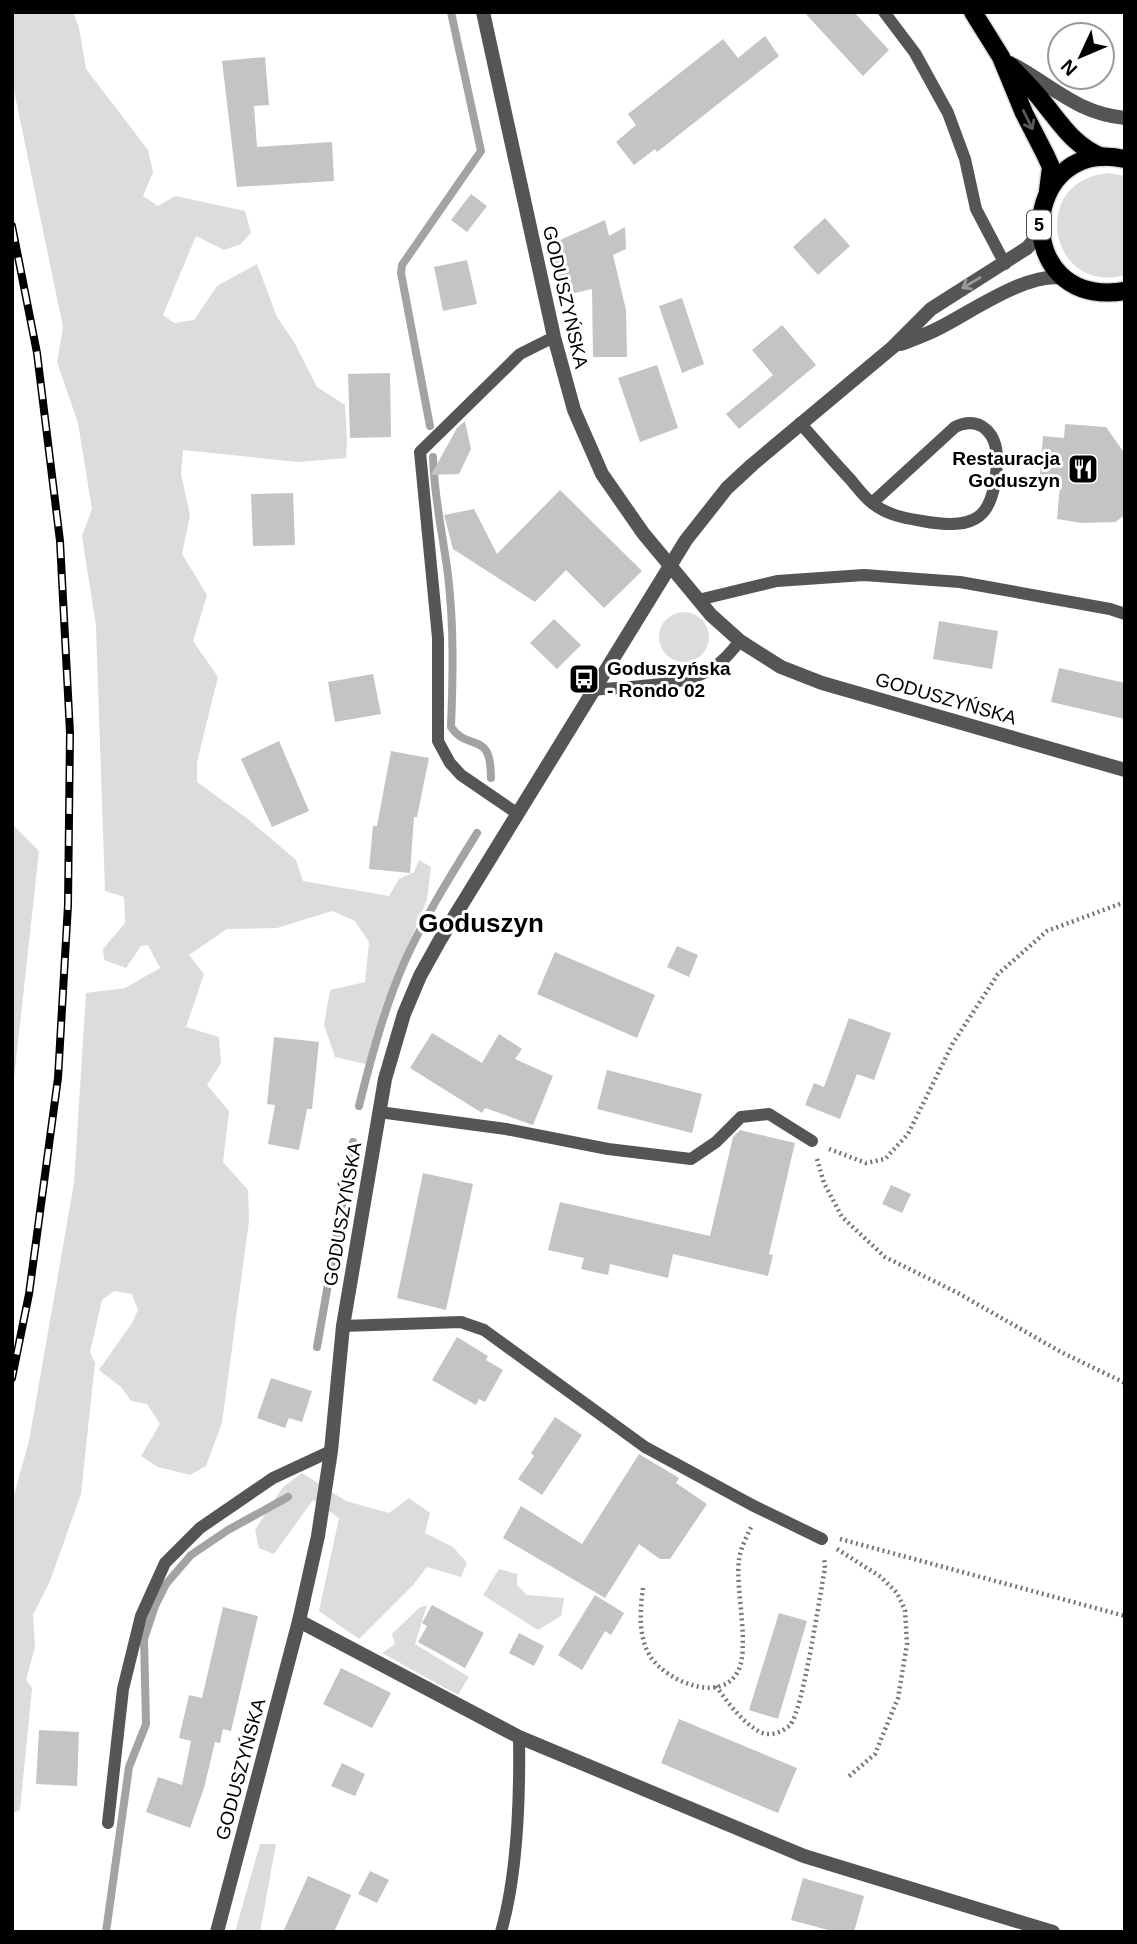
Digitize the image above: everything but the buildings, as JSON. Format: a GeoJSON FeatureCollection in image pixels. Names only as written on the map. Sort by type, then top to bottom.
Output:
{"type":"FeatureCollection","features":[{"type":"Feature","properties":{"kind":"main road","name":"5"},"geometry":{"type":"LineString","coordinates":[[973,12],[1001,57],[1024,113],[1051,167],[1048,191],[1040,214],[1043,249],[1056,270],[1065,278],[1086,290],[1120,295]]}},
{"type":"Feature","properties":{"kind":"main road","name":"5"},"geometry":{"type":"LineString","coordinates":[[1001,57],[1077,144],[1102,157]]}},
{"type":"Feature","properties":{"kind":"main road","name":"5"},"geometry":{"type":"LineString","coordinates":[[1048,191],[1071,167],[1091,158],[1125,159]]}},
{"type":"Feature","properties":{"kind":"street","name":"GODUSZYŃSKA"},"geometry":{"type":"LineString","coordinates":[[483,12],[554,337],[574,410],[603,474],[621,504],[698,600],[725,629],[781,667],[822,683],[1125,770]]}},
{"type":"Feature","properties":{"kind":"street"},"geometry":{"type":"LineString","coordinates":[[1001,57],[1037,78],[1068,101],[1104,115],[1125,118]]}},
{"type":"Feature","properties":{"kind":"street","name":"GODUSZYŃSKA"},"geometry":{"type":"LineString","coordinates":[[217,1932],[299,1620],[318,1536],[331,1451],[343,1326],[379,1112],[393,1046],[420,976],[670,566],[727,488],[800,423],[893,347],[931,309],[1027,248],[1034,240],[1039,225]]}},
{"type":"Feature","properties":{"kind":"street","name":"GODUSZYŃSKA"},"geometry":{"type":"LineString","coordinates":[[893,347],[939,328],[990,300],[1043,277],[1065,278]]}},
{"type":"Feature","properties":{"kind":"street"},"geometry":{"type":"LineString","coordinates":[[299,1620],[519,1737],[804,1856],[1053,1932]]}},
{"type":"Feature","properties":{"kind":"lane"},"geometry":{"type":"LineString","coordinates":[[884,12],[915,53],[947,113],[965,159],[976,209],[1005,264]]}},
{"type":"Feature","properties":{"kind":"lane"},"geometry":{"type":"LineString","coordinates":[[518,814],[461,775],[450,763],[438,741],[438,638],[421,452],[520,354],[554,337]]}},
{"type":"Feature","properties":{"kind":"lane"},"geometry":{"type":"LineString","coordinates":[[800,423],[872,503],[894,516],[959,525],[974,520],[988,506],[995,486],[997,453],[991,436],[982,425],[967,421],[955,427],[872,503]]}},
{"type":"Feature","properties":{"kind":"lane"},"geometry":{"type":"LineString","coordinates":[[698,600],[777,581],[864,575],[960,582],[1125,614]]}},
{"type":"Feature","properties":{"kind":"lane"},"geometry":{"type":"LineString","coordinates":[[595,690],[685,680],[709,671],[729,655],[740,641]]}},
{"type":"Feature","properties":{"kind":"lane"},"geometry":{"type":"LineString","coordinates":[[379,1112],[506,1129],[608,1149],[691,1159],[716,1142],[741,1117],[769,1114],[812,1142]]}},
{"type":"Feature","properties":{"kind":"lane"},"geometry":{"type":"LineString","coordinates":[[343,1326],[461,1322],[484,1330],[645,1447],[822,1539]]}},
{"type":"Feature","properties":{"kind":"lane"},"geometry":{"type":"LineString","coordinates":[[108,1823],[123,1689],[141,1616],[164,1563],[200,1528],[262,1485],[331,1451]]}},
{"type":"Feature","properties":{"kind":"lane"},"geometry":{"type":"LineString","coordinates":[[501,1932],[508,1907],[518,1802],[519,1737]]}},
{"type":"Feature","properties":{"kind":"path"},"geometry":{"type":"LineString","coordinates":[[812,1142],[866,1163],[885,1159],[908,1134],[953,1043],[998,974],[1047,931],[1125,902]]}},
{"type":"Feature","properties":{"kind":"path"},"geometry":{"type":"LineString","coordinates":[[812,1142],[824,1183],[842,1217],[885,1257],[956,1292],[1061,1352],[1125,1382]]}},
{"type":"Feature","properties":{"kind":"path"},"geometry":{"type":"LineString","coordinates":[[643,1588],[639,1613],[649,1655],[659,1667],[676,1680],[707,1689],[728,1682],[737,1673],[742,1657],[739,1559],[759,1508]]}},
{"type":"Feature","properties":{"kind":"path"},"geometry":{"type":"LineString","coordinates":[[716,1686],[734,1711],[762,1733],[776,1734],[791,1724],[800,1702],[825,1568],[822,1539]]}},
{"type":"Feature","properties":{"kind":"path"},"geometry":{"type":"LineString","coordinates":[[822,1539],[844,1539],[1125,1616]]}},
{"type":"Feature","properties":{"kind":"path"},"geometry":{"type":"LineString","coordinates":[[822,1539],[881,1577],[897,1593],[905,1610],[907,1644],[898,1698],[875,1754],[847,1778]]}},
{"type":"Feature","properties":{"kind":"shaded area"},"geometry":{"type":"Polygon","coordinates":[[[12,12],[73,12],[79,28],[86,69],[148,150],[153,172],[143,196],[158,206],[175,196],[245,211],[251,233],[241,244],[224,250],[196,236],[163,315],[174,323],[194,320],[217,286],[257,264],[277,317],[294,342],[317,387],[345,405],[346,458],[298,462],[183,450],[181,474],[190,515],[182,554],[207,595],[193,641],[218,677],[197,762],[197,782],[248,819],[296,860],[303,881],[389,896],[399,879],[414,872],[419,860],[431,867],[427,900],[383,1007],[366,1064],[335,1057],[324,1025],[330,990],[365,982],[369,942],[355,921],[332,911],[277,928],[227,929],[189,955],[204,974],[186,1027],[219,1037],[221,1063],[207,1085],[229,1111],[223,1162],[248,1190],[249,1221],[222,1423],[206,1466],[190,1475],[158,1467],[141,1456],[160,1424],[147,1404],[131,1401],[121,1387],[99,1370],[138,1310],[132,1294],[114,1291],[102,1300],[90,1352],[95,1363],[81,1494],[50,1581],[33,1615],[35,1647],[26,1680],[32,1688],[20,1810],[12,1813],[12,1502],[29,1441],[74,1183],[86,993],[125,988],[160,968],[148,945],[141,946],[126,968],[104,960],[103,949],[125,923],[124,897],[105,891],[96,626],[82,536],[92,509],[78,423],[57,362],[63,327],[12,81],[12,12]]]}},
{"type":"Feature","properties":{"kind":"shaded area"},"geometry":{"type":"Polygon","coordinates":[[[1108,173],[1125,176],[1125,275],[1099,277],[1079,269],[1065,254],[1058,235],[1058,214],[1066,195],[1082,181],[1108,173]]]}},
{"type":"Feature","properties":{"kind":"shaded area"},"geometry":{"type":"Polygon","coordinates":[[[684,612],[702,619],[709,637],[702,655],[684,662],[666,655],[659,637],[666,619],[684,612]]]}},
{"type":"Feature","properties":{"kind":"shaded area"},"geometry":{"type":"Polygon","coordinates":[[[12,824],[39,851],[12,1097],[12,824]]]}},
{"type":"Feature","properties":{"kind":"shaded area"},"geometry":{"type":"Polygon","coordinates":[[[302,1473],[346,1501],[389,1513],[409,1498],[430,1513],[425,1533],[453,1547],[467,1563],[461,1577],[427,1567],[413,1585],[359,1639],[319,1611],[339,1518],[313,1500],[274,1554],[259,1548],[255,1530],[283,1487],[302,1473]]]}},
{"type":"Feature","properties":{"kind":"shaded area"},"geometry":{"type":"Polygon","coordinates":[[[499,1569],[517,1574],[517,1585],[527,1595],[564,1598],[561,1616],[538,1630],[483,1595],[499,1569]]]}},
{"type":"Feature","properties":{"kind":"shaded area"},"geometry":{"type":"Polygon","coordinates":[[[427,1605],[415,1644],[469,1677],[458,1695],[382,1653],[395,1644],[392,1634],[419,1608],[427,1605]]]}},
{"type":"Feature","properties":{"kind":"shaded area"},"geometry":{"type":"Polygon","coordinates":[[[260,1844],[276,1844],[260,1932],[235,1932],[260,1844]]]}},
{"type":"Feature","properties":{"kind":"waterway"},"geometry":{"type":"LineString","coordinates":[[430,426],[401,273],[402,265],[481,151],[451,12]]}},
{"type":"Feature","properties":{"kind":"waterway"},"geometry":{"type":"LineString","coordinates":[[433,457],[451,613],[451,727],[458,735],[483,747],[490,763],[491,778]]}},
{"type":"Feature","properties":{"kind":"waterway"},"geometry":{"type":"LineString","coordinates":[[359,1106],[384,1016],[404,963],[429,913],[477,833]]}},
{"type":"Feature","properties":{"kind":"waterway"},"geometry":{"type":"LineString","coordinates":[[317,1347],[353,1142]]}},
{"type":"Feature","properties":{"kind":"waterway"},"geometry":{"type":"LineString","coordinates":[[106,1932],[129,1767],[146,1724],[144,1639],[155,1606],[166,1584],[191,1555],[228,1530],[288,1497]]}},
{"type":"Feature","properties":{"kind":"railway"},"geometry":{"type":"LineString","coordinates":[[12,226],[37,353],[60,541],[70,733],[68,905],[58,1078],[29,1294],[12,1378]]}},
{"type":"Feature","properties":{"kind":"place","name":"Restauracja Goduszyn"},"geometry":{"type":"Point","coordinates":[1083,469]}},
{"type":"Feature","properties":{"kind":"place","name":"Goduszyńska - Rondo 02"},"geometry":{"type":"Point","coordinates":[584,679]}},
{"type":"Feature","properties":{"kind":"district","name":"Goduszyn"},"geometry":{"type":"Point","coordinates":[481,923]}}]}
